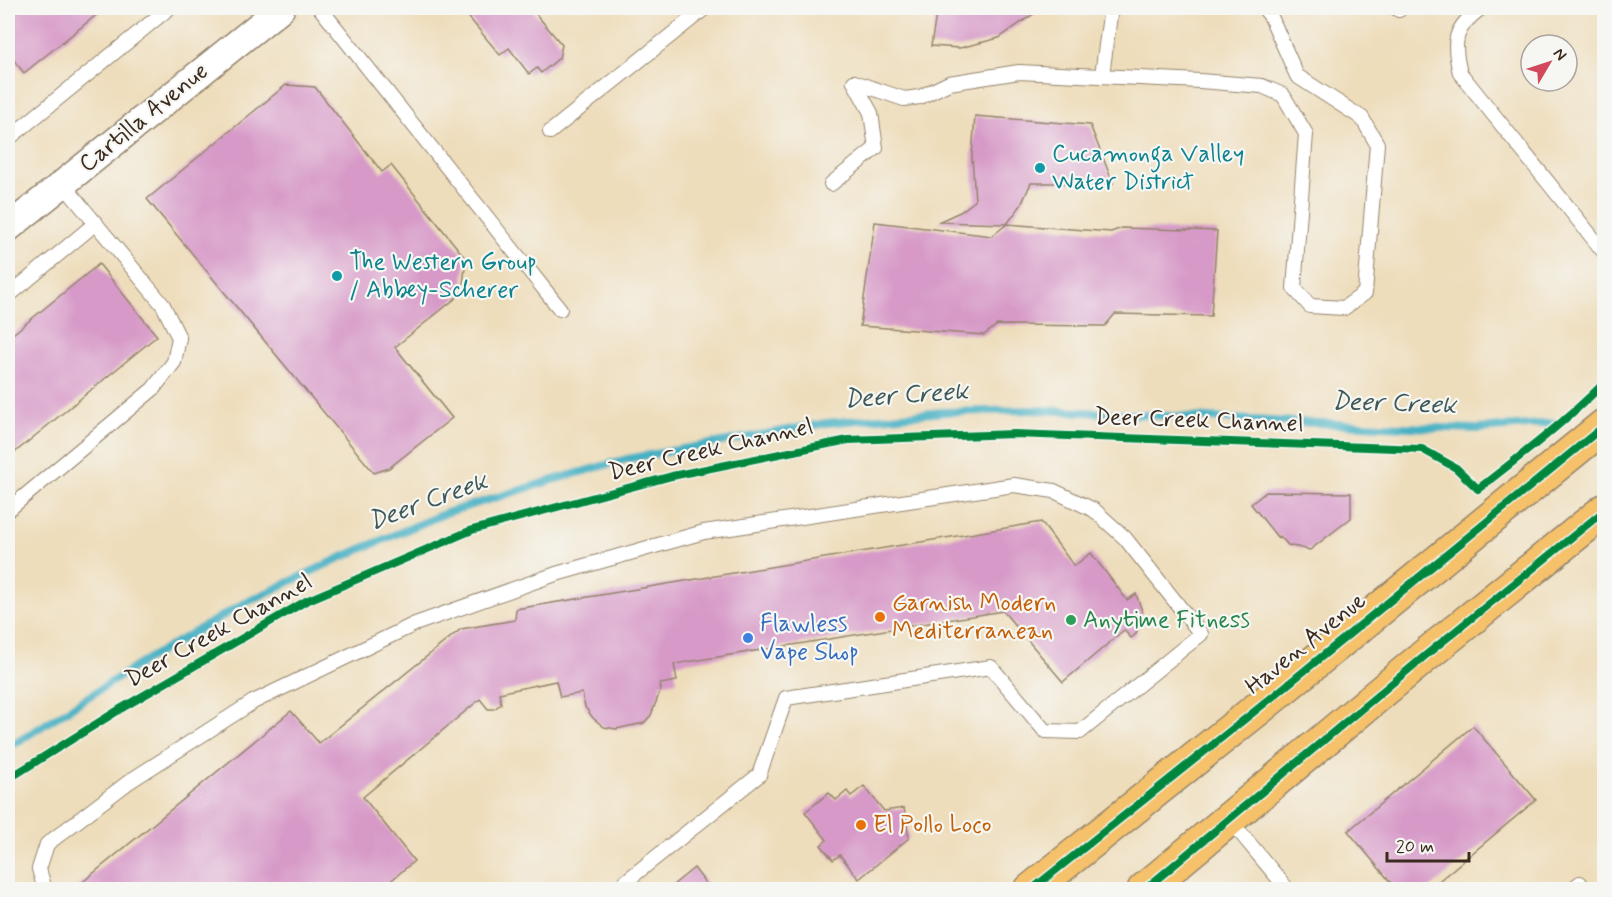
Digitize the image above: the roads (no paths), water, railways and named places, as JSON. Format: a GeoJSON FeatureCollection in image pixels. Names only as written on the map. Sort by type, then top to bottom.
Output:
{"type":"FeatureCollection","features":[{"type":"Feature","properties":{"kind":"main road","name":"Haven Avenue"},"geometry":{"type":"LineString","coordinates":[[1031,890],[1605,426]]}},
{"type":"Feature","properties":{"kind":"main road"},"geometry":{"type":"LineString","coordinates":[[1144,890],[1605,511]]}},
{"type":"Feature","properties":{"kind":"street","name":"Cartilla Avenue"},"geometry":{"type":"LineString","coordinates":[[8,228],[281,8]]}},
{"type":"Feature","properties":{"kind":"lane"},"geometry":{"type":"LineString","coordinates":[[8,139],[169,8]]}},
{"type":"Feature","properties":{"kind":"lane"},"geometry":{"type":"LineString","coordinates":[[320,8],[560,309]]}},
{"type":"Feature","properties":{"kind":"lane"},"geometry":{"type":"LineString","coordinates":[[550,132],[705,8]]}},
{"type":"Feature","properties":{"kind":"lane"},"geometry":{"type":"LineString","coordinates":[[1102,75],[1111,8]]}},
{"type":"Feature","properties":{"kind":"lane"},"geometry":{"type":"LineString","coordinates":[[831,184],[876,148],[871,112],[854,82],[904,99],[920,97],[949,83],[1019,72],[1262,86],[1283,95],[1306,134],[1294,288],[1310,306],[1344,308],[1365,293],[1377,144],[1362,118],[1297,76],[1271,17],[1264,8]]}},
{"type":"Feature","properties":{"kind":"lane"},"geometry":{"type":"LineString","coordinates":[[1480,8],[1468,17],[1458,33],[1455,54],[1460,73],[1605,252]]}},
{"type":"Feature","properties":{"kind":"lane"},"geometry":{"type":"LineString","coordinates":[[1283,95],[1297,76]]}},
{"type":"Feature","properties":{"kind":"lane"},"geometry":{"type":"LineString","coordinates":[[8,510],[153,389],[174,362],[179,338],[163,305],[63,184]]}},
{"type":"Feature","properties":{"kind":"lane"},"geometry":{"type":"LineString","coordinates":[[8,296],[96,223]]}},
{"type":"Feature","properties":{"kind":"lane"},"geometry":{"type":"LineString","coordinates":[[45,890],[39,869],[47,844],[130,781],[253,702],[415,624],[556,574],[704,532],[1014,485],[1054,491],[1094,510],[1125,538],[1202,634],[1080,732],[1045,731],[991,667],[786,698],[759,775],[615,890]]}},
{"type":"Feature","properties":{"kind":"lane"},"geometry":{"type":"LineString","coordinates":[[1229,819],[1288,890]]}},
{"type":"Feature","properties":{"kind":"lane"},"geometry":{"type":"LineString","coordinates":[[1571,890],[1580,883],[1585,890]]}},
{"type":"Feature","properties":{"kind":"waterway","name":"Deer Creek"},"geometry":{"type":"LineString","coordinates":[[8,748],[146,660],[245,603],[340,558],[446,513],[627,459],[827,423],[943,412],[1041,410],[1478,429],[1554,423]]}},
{"type":"Feature","properties":{"kind":"place","name":"Cucamonga Valley Water District"},"geometry":{"type":"Point","coordinates":[1040,168]}},
{"type":"Feature","properties":{"kind":"place","name":"The Western Group / Abbey-Scherer"},"geometry":{"type":"Point","coordinates":[337,276]}},
{"type":"Feature","properties":{"kind":"place","name":"Garnish Modern Mediterranean"},"geometry":{"type":"Point","coordinates":[880,617]}},
{"type":"Feature","properties":{"kind":"place","name":"Anytime Fitness"},"geometry":{"type":"Point","coordinates":[1071,620]}},
{"type":"Feature","properties":{"kind":"place","name":"Flawless Vape Shop"},"geometry":{"type":"Point","coordinates":[748,638]}},
{"type":"Feature","properties":{"kind":"place","name":"El Pollo Loco"},"geometry":{"type":"Point","coordinates":[861,825]}}]}
